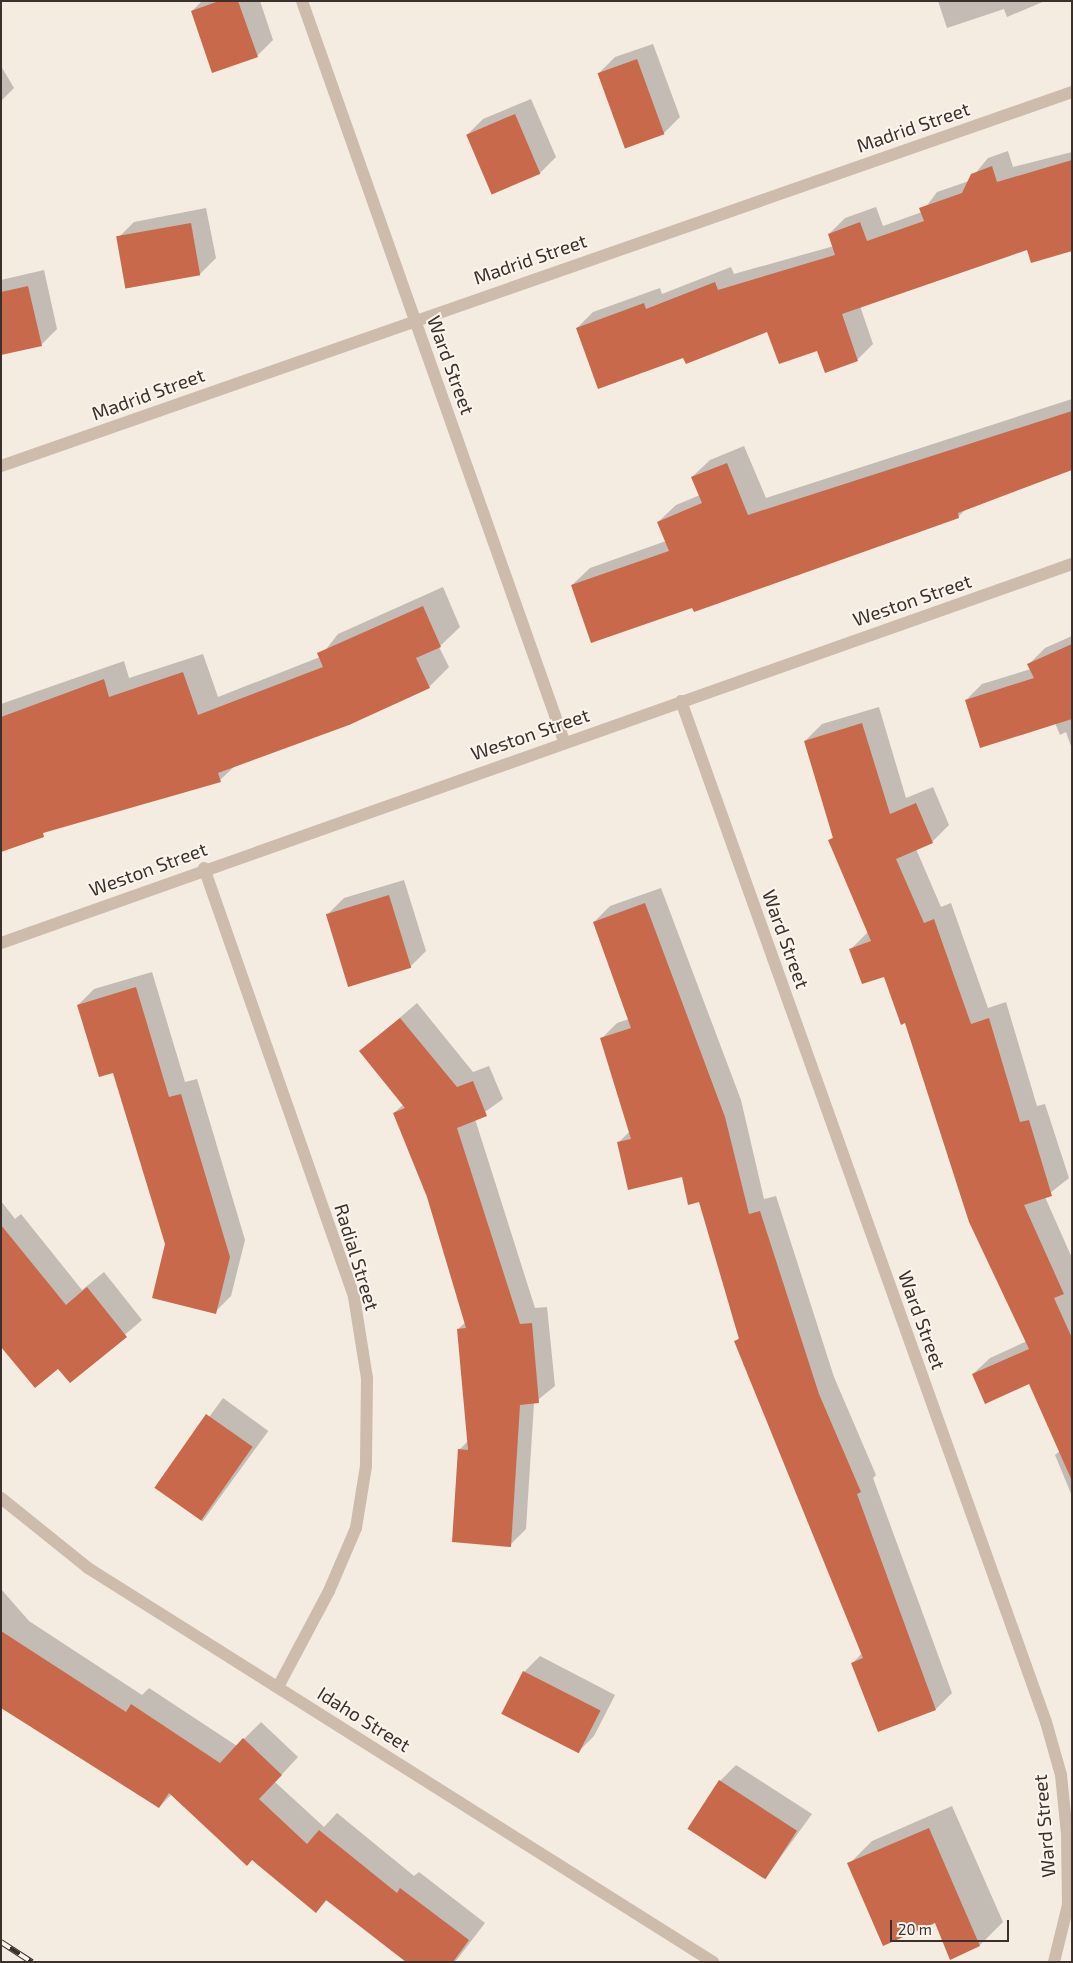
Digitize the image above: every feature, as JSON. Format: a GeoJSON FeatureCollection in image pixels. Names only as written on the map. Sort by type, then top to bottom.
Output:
{"type":"FeatureCollection","features":[{"type":"Feature","properties":{"kind":"street","name":"Ward Street"},"geometry":{"type":"LineString","coordinates":[[302,1],[564,741]]}},
{"type":"Feature","properties":{"kind":"street","name":"Madrid Street"},"geometry":{"type":"LineString","coordinates":[[1,466],[415,319],[1072,92]]}},
{"type":"Feature","properties":{"kind":"street","name":"Weston Street"},"geometry":{"type":"LineString","coordinates":[[1,943],[204,868],[1072,564]]}},
{"type":"Feature","properties":{"kind":"street","name":"Ward Street"},"geometry":{"type":"LineString","coordinates":[[681,701],[1046,1722],[1061,1775],[1066,1834],[1068,1905],[1054,1962]]}},
{"type":"Feature","properties":{"kind":"street","name":"Radial Street"},"geometry":{"type":"LineString","coordinates":[[204,868],[354,1297],[367,1378],[366,1466],[356,1528],[329,1591],[278,1687]]}},
{"type":"Feature","properties":{"kind":"street","name":"Idaho Street"},"geometry":{"type":"LineString","coordinates":[[1,1498],[88,1568],[713,1962]]}},
{"type":"Feature","properties":{"kind":"building"},"geometry":{"type":"Polygon","coordinates":[[[219,1],[238,1],[258,57],[212,73],[191,11],[219,1]]]}},
{"type":"Feature","properties":{"kind":"building"},"geometry":{"type":"Polygon","coordinates":[[[637,59],[664,134],[625,149],[598,73],[637,59]]]}},
{"type":"Feature","properties":{"kind":"building"},"geometry":{"type":"Polygon","coordinates":[[[515,114],[540,174],[492,195],[466,135],[515,114]]]}},
{"type":"Feature","properties":{"kind":"building"},"geometry":{"type":"Polygon","coordinates":[[[1072,160],[1072,251],[1031,263],[1027,250],[842,314],[858,361],[825,373],[817,351],[779,364],[767,332],[686,364],[683,358],[598,389],[576,328],[644,303],[646,309],[715,282],[718,290],[835,255],[828,234],[860,222],[867,241],[924,221],[919,208],[962,193],[971,174],[992,166],[997,182],[1072,160]]]}},
{"type":"Feature","properties":{"kind":"building"},"geometry":{"type":"Polygon","coordinates":[[[191,223],[200,275],[125,288],[116,236],[191,223]]]}},
{"type":"Feature","properties":{"kind":"building"},"geometry":{"type":"Polygon","coordinates":[[[28,286],[42,346],[1,355],[1,292],[28,286]]]}},
{"type":"Feature","properties":{"kind":"building"},"geometry":{"type":"Polygon","coordinates":[[[1072,411],[1072,470],[958,513],[959,518],[694,612],[692,608],[591,643],[571,585],[669,551],[657,522],[702,503],[691,477],[727,463],[748,515],[1072,411]]]}},
{"type":"Feature","properties":{"kind":"building"},"geometry":{"type":"Polygon","coordinates":[[[423,606],[441,647],[416,658],[430,688],[349,725],[218,773],[221,782],[43,833],[44,837],[1,852],[1,717],[104,679],[109,697],[183,672],[198,715],[323,667],[317,653],[423,606]]]}},
{"type":"Feature","properties":{"kind":"building"},"geometry":{"type":"Polygon","coordinates":[[[1072,644],[1072,719],[980,748],[965,700],[1034,678],[1027,664],[1072,644]]]}},
{"type":"Feature","properties":{"kind":"building"},"geometry":{"type":"Polygon","coordinates":[[[862,723],[890,814],[916,803],[933,843],[896,859],[924,923],[934,919],[971,1024],[989,1018],[1020,1122],[1029,1120],[1052,1196],[1024,1205],[1064,1294],[1054,1298],[1072,1338],[1072,1481],[1029,1384],[985,1404],[972,1374],[1029,1349],[969,1222],[905,1023],[901,1025],[884,977],[862,984],[849,949],[871,941],[828,840],[833,838],[804,741],[862,723]]]}},
{"type":"Feature","properties":{"kind":"building"},"geometry":{"type":"Polygon","coordinates":[[[389,895],[411,968],[348,987],[326,914],[389,895]]]}},
{"type":"Feature","properties":{"kind":"building"},"geometry":{"type":"Polygon","coordinates":[[[645,903],[725,1117],[749,1214],[760,1211],[819,1394],[861,1492],[857,1494],[936,1710],[878,1732],[851,1663],[863,1658],[734,1341],[739,1339],[699,1202],[688,1205],[682,1177],[628,1190],[617,1142],[631,1139],[600,1038],[631,1028],[593,922],[645,903]]]}},
{"type":"Feature","properties":{"kind":"building"},"geometry":{"type":"Polygon","coordinates":[[[136,987],[169,1097],[181,1094],[230,1257],[216,1314],[152,1298],[165,1244],[113,1073],[99,1077],[77,1005],[136,987]]]}},
{"type":"Feature","properties":{"kind":"building"},"geometry":{"type":"Polygon","coordinates":[[[400,1018],[457,1087],[473,1081],[487,1116],[457,1128],[520,1324],[532,1323],[539,1403],[520,1405],[511,1547],[452,1542],[458,1449],[468,1450],[457,1329],[466,1328],[427,1197],[393,1113],[405,1108],[359,1051],[400,1018]]]}},
{"type":"Feature","properties":{"kind":"building"},"geometry":{"type":"Polygon","coordinates":[[[1,1225],[66,1305],[87,1287],[127,1337],[70,1383],[58,1369],[35,1388],[1,1347],[1,1225]]]}},
{"type":"Feature","properties":{"kind":"building"},"geometry":{"type":"Polygon","coordinates":[[[206,1414],[253,1447],[201,1520],[154,1488],[206,1414]]]}},
{"type":"Feature","properties":{"kind":"building"},"geometry":{"type":"Polygon","coordinates":[[[1,1631],[126,1712],[131,1704],[220,1763],[243,1738],[282,1775],[259,1799],[307,1844],[319,1830],[397,1893],[400,1888],[469,1940],[453,1962],[406,1962],[326,1900],[316,1913],[252,1860],[247,1866],[169,1793],[159,1808],[1,1708],[1,1631]]]}},
{"type":"Feature","properties":{"kind":"building"},"geometry":{"type":"Polygon","coordinates":[[[523,1671],[601,1710],[579,1753],[501,1714],[523,1671]]]}},
{"type":"Feature","properties":{"kind":"building"},"geometry":{"type":"Polygon","coordinates":[[[719,1780],[797,1831],[765,1879],[687,1829],[719,1780]]]}},
{"type":"Feature","properties":{"kind":"building"},"geometry":{"type":"Polygon","coordinates":[[[929,1828],[980,1946],[950,1960],[935,1923],[883,1946],[847,1863],[929,1828]]]}},
{"type":"Feature","properties":{"kind":"railway"},"geometry":{"type":"LineString","coordinates":[[1,1942],[32,1962]]}}]}
